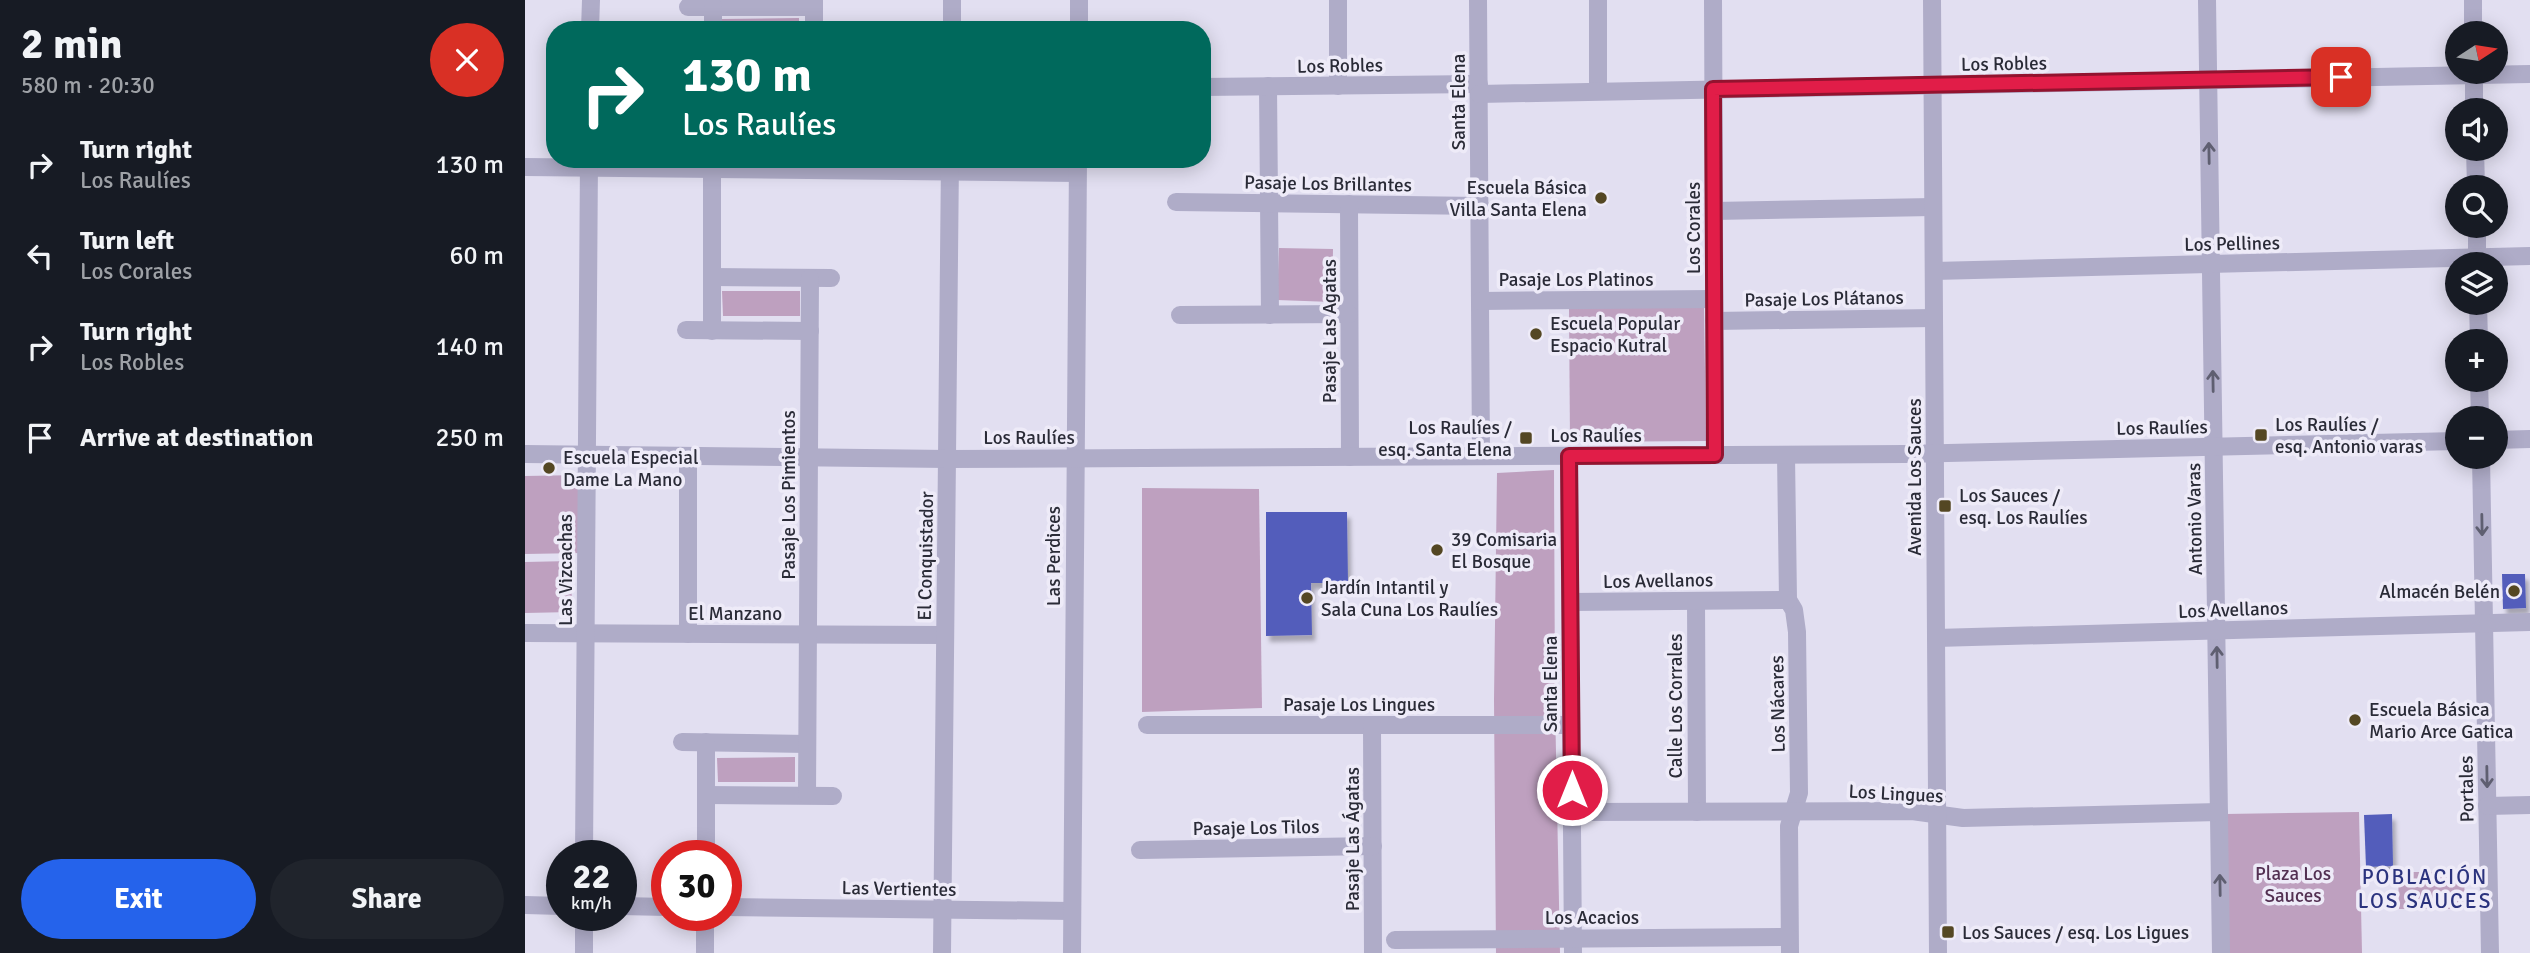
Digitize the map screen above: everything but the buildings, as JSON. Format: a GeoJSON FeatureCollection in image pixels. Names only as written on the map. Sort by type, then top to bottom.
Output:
{"type":"FeatureCollection","features":[{"type":"Feature","properties":{"kind":"street"},"geometry":{"type":"LineString","coordinates":[[590,21],[591,0]]}},
{"type":"Feature","properties":{"kind":"street"},"geometry":{"type":"LineString","coordinates":[[952,0],[952,21]]}},
{"type":"Feature","properties":{"kind":"street"},"geometry":{"type":"LineString","coordinates":[[1079,0],[1079,21]]}},
{"type":"Feature","properties":{"kind":"street"},"geometry":{"type":"LineString","coordinates":[[1338,0],[1338,86]]}},
{"type":"Feature","properties":{"kind":"street","name":"Santa Elena"},"geometry":{"type":"LineString","coordinates":[[1478,0],[1481,456]]}},
{"type":"Feature","properties":{"kind":"street"},"geometry":{"type":"LineString","coordinates":[[1598,0],[1598,91]]}},
{"type":"Feature","properties":{"kind":"street","name":"Los Corales"},"geometry":{"type":"LineString","coordinates":[[1713,0],[1715,455]]}},
{"type":"Feature","properties":{"kind":"street","name":"Avenida Los Sauces"},"geometry":{"type":"LineString","coordinates":[[1932,0],[1938,953]]}},
{"type":"Feature","properties":{"kind":"street","name":"Antonio Varas"},"geometry":{"type":"LineString","coordinates":[[2207,0],[2221,953]]}},
{"type":"Feature","properties":{"kind":"street"},"geometry":{"type":"LineString","coordinates":[[2473,0],[2473,21]]}},
{"type":"Feature","properties":{"kind":"street"},"geometry":{"type":"LineString","coordinates":[[688,6],[814,4]]}},
{"type":"Feature","properties":{"kind":"street"},"geometry":{"type":"LineString","coordinates":[[713,7],[713,21]]}},
{"type":"Feature","properties":{"kind":"street","name":"Los Robles"},"geometry":{"type":"LineString","coordinates":[[1211,87],[1338,86],[1598,91],[2445,74]]}},
{"type":"Feature","properties":{"kind":"street","name":"Los Robles"},"geometry":{"type":"LineString","coordinates":[[2508,74],[2530,74]]}},
{"type":"Feature","properties":{"kind":"street"},"geometry":{"type":"LineString","coordinates":[[1268,86],[1270,315]]}},
{"type":"Feature","properties":{"kind":"street"},"geometry":{"type":"LineString","coordinates":[[525,167],[546,166]]}},
{"type":"Feature","properties":{"kind":"street","name":"Las Vizcachas"},"geometry":{"type":"LineString","coordinates":[[584,840],[589,168]]}},
{"type":"Feature","properties":{"kind":"street"},"geometry":{"type":"LineString","coordinates":[[712,168],[712,331]]}},
{"type":"Feature","properties":{"kind":"street","name":"El Conquistador"},"geometry":{"type":"LineString","coordinates":[[942,953],[950,168]]}},
{"type":"Feature","properties":{"kind":"street","name":"Las Perdices"},"geometry":{"type":"LineString","coordinates":[[1072,953],[1078,168]]}},
{"type":"Feature","properties":{"kind":"street","name":"Pasaje Los Brillantes"},"geometry":{"type":"LineString","coordinates":[[1176,202],[1480,206]]}},
{"type":"Feature","properties":{"kind":"street","name":"Pasaje Las Agatas"},"geometry":{"type":"LineString","coordinates":[[1349,204],[1350,457]]}},
{"type":"Feature","properties":{"kind":"street"},"geometry":{"type":"LineString","coordinates":[[1714,211],[1933,207]]}},
{"type":"Feature","properties":{"kind":"street","name":"Los Pellines"},"geometry":{"type":"LineString","coordinates":[[2508,259],[2530,257]]}},
{"type":"Feature","properties":{"kind":"street","name":"Los Pellines"},"geometry":{"type":"LineString","coordinates":[[1934,271],[2445,261]]}},
{"type":"Feature","properties":{"kind":"street"},"geometry":{"type":"LineString","coordinates":[[712,278],[831,278]]}},
{"type":"Feature","properties":{"kind":"street","name":"Pasaje Los Pimientos"},"geometry":{"type":"LineString","coordinates":[[807,795],[810,278]]}},
{"type":"Feature","properties":{"kind":"street","name":"Pasaje Los Platinos"},"geometry":{"type":"LineString","coordinates":[[1480,300],[1714,299]]}},
{"type":"Feature","properties":{"kind":"street"},"geometry":{"type":"LineString","coordinates":[[1179,315],[1349,314]]}},
{"type":"Feature","properties":{"kind":"street","name":"Pasaje Los Plátanos"},"geometry":{"type":"LineString","coordinates":[[1714,321],[1934,318]]}},
{"type":"Feature","properties":{"kind":"street"},"geometry":{"type":"LineString","coordinates":[[687,330],[810,331]]}},
{"type":"Feature","properties":{"kind":"street"},"geometry":{"type":"LineString","coordinates":[[2508,440],[2530,439]]}},
{"type":"Feature","properties":{"kind":"street","name":"Los Raulíes"},"geometry":{"type":"LineString","coordinates":[[525,454],[947,459],[1786,455],[2445,441]]}},
{"type":"Feature","properties":{"kind":"street","name":"Los Nácares"},"geometry":{"type":"LineString","coordinates":[[1786,455],[1788,600],[1794,610],[1797,632],[1799,793],[1789,826],[1790,945]]}},
{"type":"Feature","properties":{"kind":"street"},"geometry":{"type":"LineString","coordinates":[[688,456],[688,634]]}},
{"type":"Feature","properties":{"kind":"street","name":"Santa Elena"},"geometry":{"type":"LineString","coordinates":[[1569,456],[1573,945]]}},
{"type":"Feature","properties":{"kind":"street","name":"Portales"},"geometry":{"type":"LineString","coordinates":[[2481,469],[2490,953]]}},
{"type":"Feature","properties":{"kind":"street","name":"Los Avellanos"},"geometry":{"type":"LineString","coordinates":[[1571,602],[1788,600]]}},
{"type":"Feature","properties":{"kind":"street","name":"Calle Los Corrales"},"geometry":{"type":"LineString","coordinates":[[1696,601],[1697,812]]}},
{"type":"Feature","properties":{"kind":"street","name":"Los Avellanos"},"geometry":{"type":"LineString","coordinates":[[1936,638],[2530,622]]}},
{"type":"Feature","properties":{"kind":"street","name":"El Manzano"},"geometry":{"type":"LineString","coordinates":[[525,633],[945,635]]}},
{"type":"Feature","properties":{"kind":"street","name":"Pasaje Los Lingues"},"geometry":{"type":"LineString","coordinates":[[1147,725],[1571,725]]}},
{"type":"Feature","properties":{"kind":"street","name":"Pasaje Las Ágatas"},"geometry":{"type":"LineString","coordinates":[[1372,725],[1373,953]]}},
{"type":"Feature","properties":{"kind":"street"},"geometry":{"type":"LineString","coordinates":[[682,742],[807,744]]}},
{"type":"Feature","properties":{"kind":"street"},"geometry":{"type":"LineString","coordinates":[[706,742],[706,840]]}},
{"type":"Feature","properties":{"kind":"street"},"geometry":{"type":"LineString","coordinates":[[706,795],[833,796]]}},
{"type":"Feature","properties":{"kind":"street"},"geometry":{"type":"LineString","coordinates":[[2487,806],[2530,805]]}},
{"type":"Feature","properties":{"kind":"street","name":"Los Lingues"},"geometry":{"type":"LineString","coordinates":[[1572,812],[1912,811],[1963,818],[2219,812]]}},
{"type":"Feature","properties":{"kind":"street","name":"Pasaje Los Tilos"},"geometry":{"type":"LineString","coordinates":[[1140,850],[1373,846]]}},
{"type":"Feature","properties":{"kind":"street"},"geometry":{"type":"LineString","coordinates":[[525,905],[546,906]]}},
{"type":"Feature","properties":{"kind":"street","name":"Las Vertientes"},"geometry":{"type":"LineString","coordinates":[[742,907],[1072,911]]}},
{"type":"Feature","properties":{"kind":"street"},"geometry":{"type":"LineString","coordinates":[[583,953],[584,931]]}},
{"type":"Feature","properties":{"kind":"street"},"geometry":{"type":"LineString","coordinates":[[705,931],[705,953]]}},
{"type":"Feature","properties":{"kind":"street","name":"Los Acacios"},"geometry":{"type":"LineString","coordinates":[[1395,940],[1573,945],[1790,945]]}},
{"type":"Feature","properties":{"kind":"green space"},"geometry":{"type":"Polygon","coordinates":[[[799,18],[799,21],[722,21],[799,18]]]}},
{"type":"Feature","properties":{"kind":"green space"},"geometry":{"type":"Polygon","coordinates":[[[1279,248],[1333,249],[1332,302],[1277,300],[1279,248]]]}},
{"type":"Feature","properties":{"kind":"green space"},"geometry":{"type":"Polygon","coordinates":[[[722,291],[800,291],[800,316],[723,316],[722,291]]]}},
{"type":"Feature","properties":{"kind":"green space"},"geometry":{"type":"Polygon","coordinates":[[[1704,305],[1706,441],[1570,442],[1569,307],[1704,305]]]}},
{"type":"Feature","properties":{"kind":"green space"},"geometry":{"type":"Polygon","coordinates":[[[1554,470],[1560,953],[1496,953],[1494,700],[1497,473],[1554,470]]]}},
{"type":"Feature","properties":{"kind":"green space"},"geometry":{"type":"Polygon","coordinates":[[[581,475],[582,553],[525,554],[525,476],[581,475]]]}},
{"type":"Feature","properties":{"kind":"green space"},"geometry":{"type":"Polygon","coordinates":[[[1142,488],[1259,489],[1262,708],[1142,712],[1142,488]]]}},
{"type":"Feature","properties":{"kind":"green space"},"geometry":{"type":"Polygon","coordinates":[[[571,561],[572,612],[525,613],[525,562],[571,561]]]}},
{"type":"Feature","properties":{"kind":"green space"},"geometry":{"type":"Polygon","coordinates":[[[795,757],[795,782],[718,782],[717,758],[795,757]]]}},
{"type":"Feature","properties":{"kind":"green space","name":"Plaza Los Sauces"},"geometry":{"type":"Polygon","coordinates":[[[2359,812],[2362,953],[2227,953],[2225,814],[2359,812]]]}},
{"type":"Feature","properties":{"kind":"green space"},"geometry":{"type":"Polygon","coordinates":[[[2398,872],[2464,872],[2465,909],[2399,909],[2398,872]]]}},
{"type":"Feature","properties":{"kind":"place","name":"Escuela Básica Villa Santa Elena"},"geometry":{"type":"Point","coordinates":[1601,198]}},
{"type":"Feature","properties":{"kind":"place","name":"Escuela Popular Espacio Kutral"},"geometry":{"type":"Point","coordinates":[1536,334]}},
{"type":"Feature","properties":{"kind":"place","name":"Los Raulíes / esq. Antonio varas"},"geometry":{"type":"Point","coordinates":[2261,435]}},
{"type":"Feature","properties":{"kind":"place","name":"Los Raulíes / esq. Santa Elena"},"geometry":{"type":"Point","coordinates":[1526,438]}},
{"type":"Feature","properties":{"kind":"place","name":"Escuela Especial Dame La Mano"},"geometry":{"type":"Point","coordinates":[549,468]}},
{"type":"Feature","properties":{"kind":"place","name":"Los Sauces / esq. Los Raulíes"},"geometry":{"type":"Point","coordinates":[1945,506]}},
{"type":"Feature","properties":{"kind":"place","name":"39 Comisaria El Bosque"},"geometry":{"type":"Point","coordinates":[1437,550]}},
{"type":"Feature","properties":{"kind":"place","name":"Almacén Belén"},"geometry":{"type":"Point","coordinates":[2514,591]}},
{"type":"Feature","properties":{"kind":"place","name":"Jardín Intantil y Sala Cuna Los Raulíes"},"geometry":{"type":"Point","coordinates":[1307,598]}},
{"type":"Feature","properties":{"kind":"place","name":"Escuela Básica Mario Arce Gatica"},"geometry":{"type":"Point","coordinates":[2355,720]}},
{"type":"Feature","properties":{"kind":"place","name":"Los Sauces / esq. Los Ligues"},"geometry":{"type":"Point","coordinates":[1948,932]}},
{"type":"Feature","properties":{"kind":"district","name":"POBLACIÓN LOS SAUCES"},"geometry":{"type":"Point","coordinates":[2425,889]}},
{"type":"Feature","properties":{"kind":"route"},"geometry":{"type":"LineString","coordinates":[[1572,790],[1569,456],[1715,455],[1713,89],[2341,77]]}}]}
